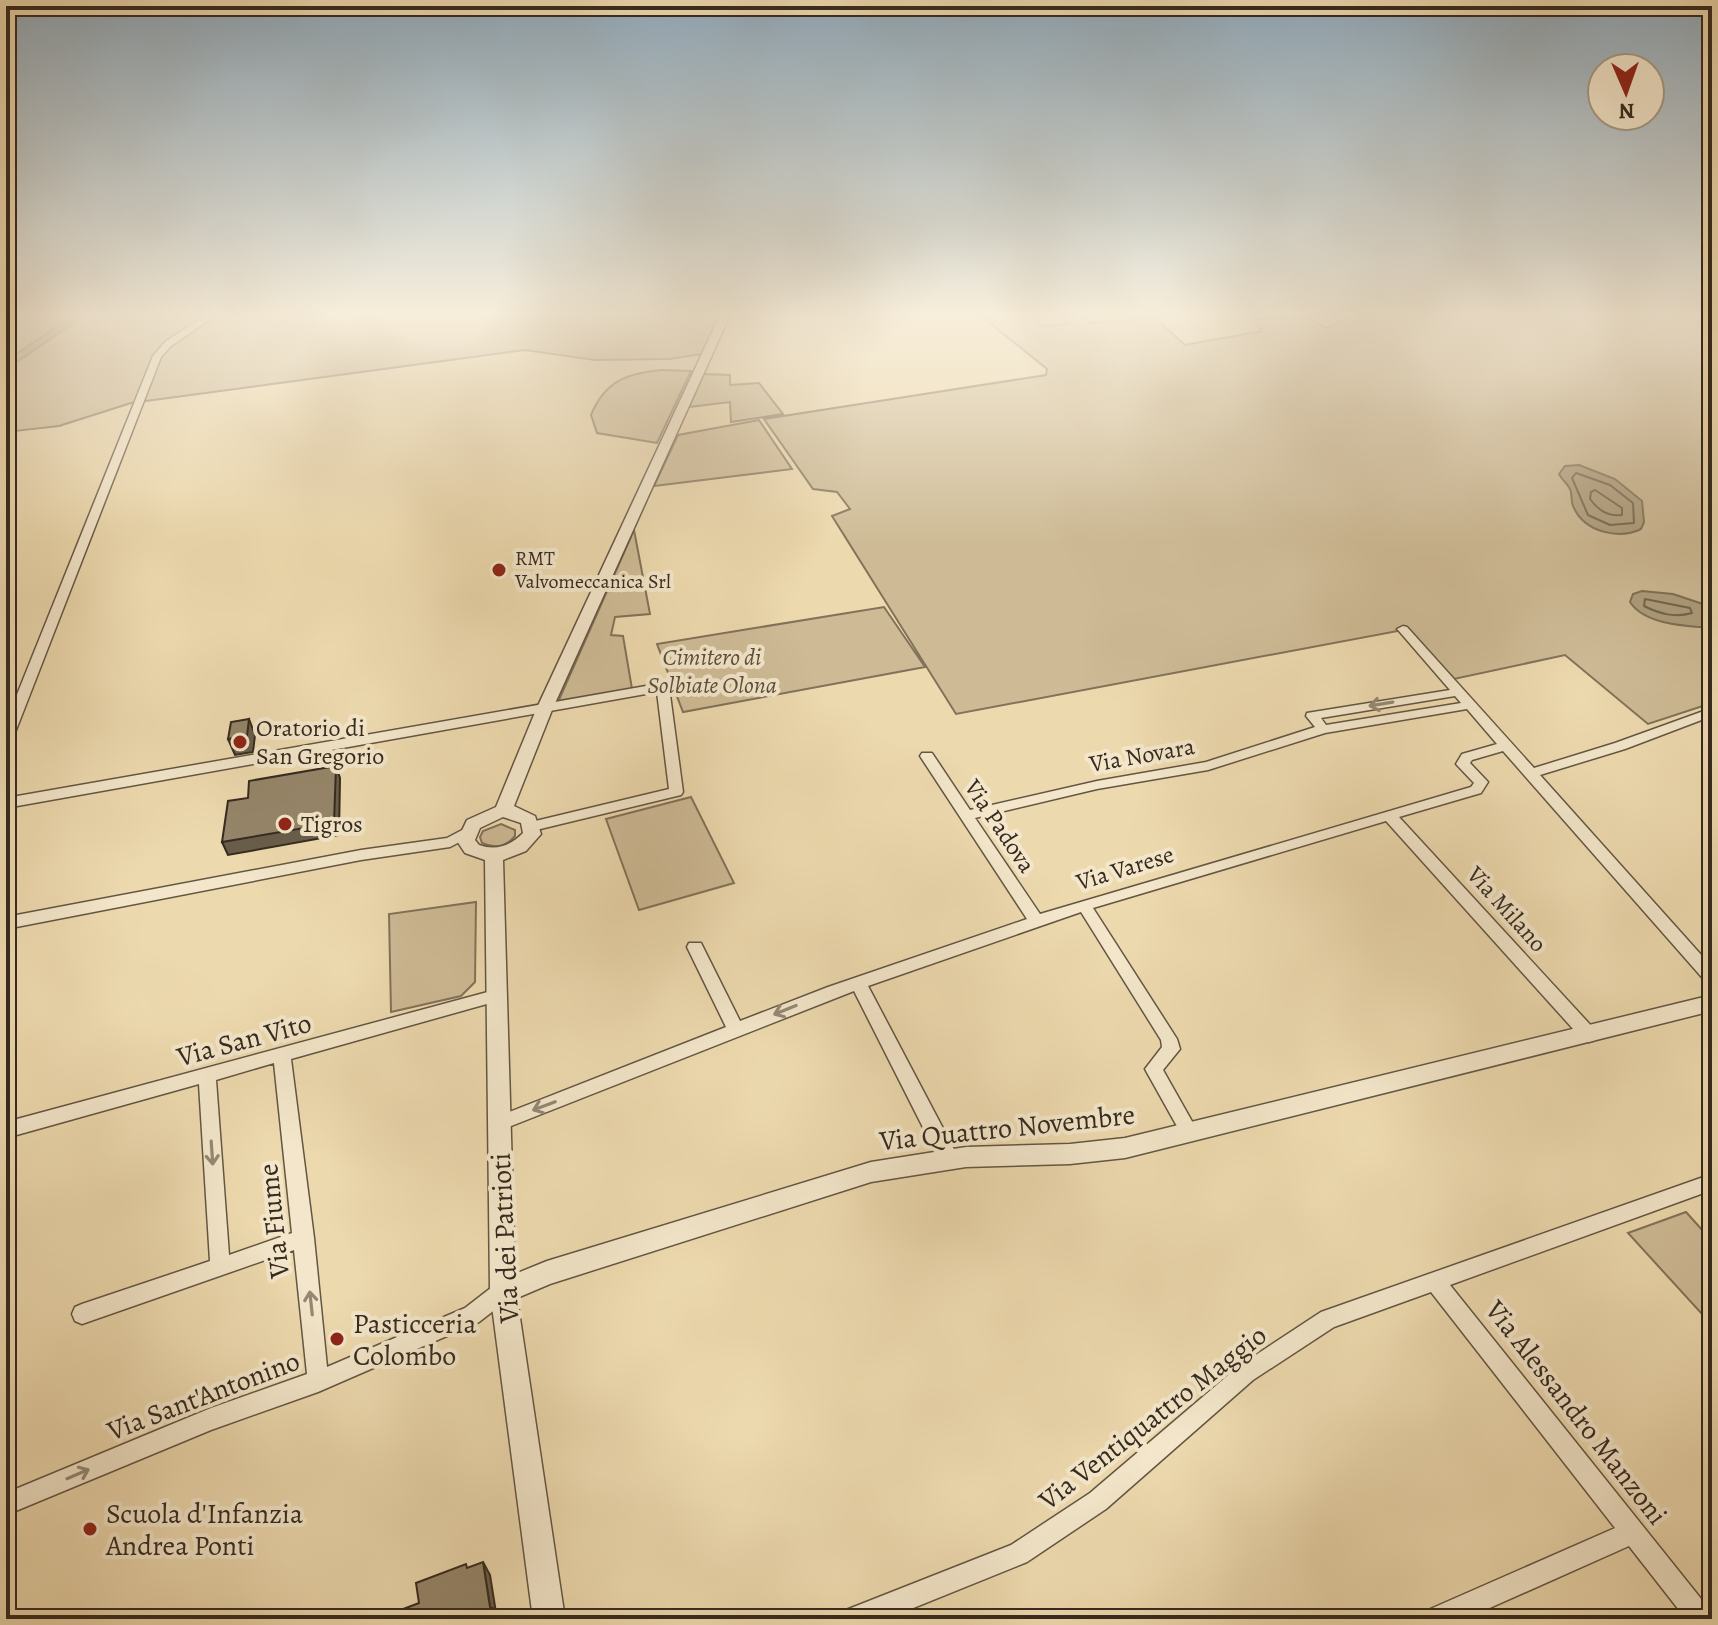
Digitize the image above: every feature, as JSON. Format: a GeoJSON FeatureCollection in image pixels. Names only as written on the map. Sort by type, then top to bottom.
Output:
{"type":"FeatureCollection","features":[{"type":"Feature","properties":{"kind":"street"},"geometry":{"type":"LineString","coordinates":[[6,738],[144,391]]}},
{"type":"Feature","properties":{"kind":"street"},"geometry":{"type":"LineString","coordinates":[[503,811],[544,710],[691,391]]}},
{"type":"Feature","properties":{"kind":"street"},"geometry":{"type":"LineString","coordinates":[[1403,629],[1712,978]]}},
{"type":"Feature","properties":{"kind":"street"},"geometry":{"type":"LineString","coordinates":[[6,803],[663,687],[676,792],[532,826]]}},
{"type":"Feature","properties":{"kind":"street"},"geometry":{"type":"LineString","coordinates":[[1323,729],[1312,716],[1458,692]]}},
{"type":"Feature","properties":{"kind":"street","name":"Via Novara"},"geometry":{"type":"LineString","coordinates":[[966,815],[1097,785],[1208,766],[1323,729],[1469,705]]}},
{"type":"Feature","properties":{"kind":"street"},"geometry":{"type":"LineString","coordinates":[[1531,773],[1620,746],[1712,712]]}},
{"type":"Feature","properties":{"kind":"street","name":"Via Varese"},"geometry":{"type":"LineString","coordinates":[[500,1123],[858,983],[1084,905],[1480,788],[1481,782],[1463,764],[1464,758],[1506,746]]}},
{"type":"Feature","properties":{"kind":"street","name":"Via Padova"},"geometry":{"type":"LineString","coordinates":[[927,756],[1037,922]]}},
{"type":"Feature","properties":{"kind":"street"},"geometry":{"type":"LineString","coordinates":[[477,846],[478,820],[503,811],[523,815],[532,826]]}},
{"type":"Feature","properties":{"kind":"street","name":"Via Milano"},"geometry":{"type":"LineString","coordinates":[[1389,815],[1589,1035]]}},
{"type":"Feature","properties":{"kind":"street"},"geometry":{"type":"LineString","coordinates":[[6,923],[361,855],[439,844],[477,846],[506,853],[526,842],[532,826]]}},
{"type":"Feature","properties":{"kind":"street","name":"Via dei Patrioti"},"geometry":{"type":"LineString","coordinates":[[477,846],[495,996],[503,1291],[549,1619]]}},
{"type":"Feature","properties":{"kind":"street"},"geometry":{"type":"LineString","coordinates":[[1084,905],[1169,1039],[1171,1049],[1154,1069],[1189,1132]]}},
{"type":"Feature","properties":{"kind":"street"},"geometry":{"type":"LineString","coordinates":[[695,947],[736,1030]]}},
{"type":"Feature","properties":{"kind":"street"},"geometry":{"type":"LineString","coordinates":[[858,983],[949,1159]]}},
{"type":"Feature","properties":{"kind":"street","name":"Via San Vito"},"geometry":{"type":"LineString","coordinates":[[6,1130],[495,996]]}},
{"type":"Feature","properties":{"kind":"street","name":"Via Quattro Novembre"},"geometry":{"type":"LineString","coordinates":[[503,1291],[547,1273],[871,1172],[949,1159],[1098,1152],[1712,1003]]}},
{"type":"Feature","properties":{"kind":"street","name":"Via Fiume"},"geometry":{"type":"LineString","coordinates":[[282,1055],[318,1381]]}},
{"type":"Feature","properties":{"kind":"street"},"geometry":{"type":"LineString","coordinates":[[207,1076],[220,1267]]}},
{"type":"Feature","properties":{"kind":"street","name":"Via Ventiquattro Maggio"},"geometry":{"type":"LineString","coordinates":[[855,1619],[1019,1554],[1098,1501],[1246,1373],[1328,1319],[1712,1182]]}},
{"type":"Feature","properties":{"kind":"street"},"geometry":{"type":"LineString","coordinates":[[82,1314],[304,1238]]}},
{"type":"Feature","properties":{"kind":"street","name":"Via Alessandro Manzoni"},"geometry":{"type":"LineString","coordinates":[[1434,1280],[1701,1619]]}},
{"type":"Feature","properties":{"kind":"street","name":"Via Sant'Antonino"},"geometry":{"type":"LineString","coordinates":[[6,1504],[211,1419],[318,1381],[472,1315],[503,1291]]}},
{"type":"Feature","properties":{"kind":"street"},"geometry":{"type":"LineString","coordinates":[[1437,1619],[1633,1532]]}},
{"type":"Feature","properties":{"kind":"green space"},"geometry":{"type":"Polygon","coordinates":[[[6,391],[221,391],[131,403],[59,426],[6,432],[6,391]]]}},
{"type":"Feature","properties":{"kind":"green space"},"geometry":{"type":"Polygon","coordinates":[[[606,391],[682,391],[657,443],[597,433],[591,415],[606,391]]]}},
{"type":"Feature","properties":{"kind":"green space"},"geometry":{"type":"Polygon","coordinates":[[[696,391],[765,391],[783,414],[731,422],[730,402],[689,407],[696,391]]]}},
{"type":"Feature","properties":{"kind":"green space"},"geometry":{"type":"Polygon","coordinates":[[[945,391],[1712,391],[1712,703],[1648,724],[1565,655],[1454,679],[1408,629],[956,714],[832,516],[850,509],[837,492],[813,489],[764,419],[945,391]]]}},
{"type":"Feature","properties":{"kind":"green space"},"geometry":{"type":"Polygon","coordinates":[[[759,420],[792,469],[654,486],[678,435],[759,420]]]}},
{"type":"Feature","properties":{"kind":"green space"},"geometry":{"type":"Polygon","coordinates":[[[634,530],[650,614],[615,617],[611,635],[623,636],[632,689],[558,702],[634,530]]]}},
{"type":"Feature","properties":{"kind":"green space","name":"Cimitero di Solbiate Olona"},"geometry":{"type":"Polygon","coordinates":[[[884,607],[925,667],[683,712],[657,644],[884,607]]]}},
{"type":"Feature","properties":{"kind":"green space"},"geometry":{"type":"Polygon","coordinates":[[[691,797],[734,883],[639,910],[606,819],[691,797]]]}},
{"type":"Feature","properties":{"kind":"green space"},"geometry":{"type":"Polygon","coordinates":[[[501,824],[515,830],[512,840],[500,846],[482,843],[480,837],[483,831],[501,824]]]}},
{"type":"Feature","properties":{"kind":"green space"},"geometry":{"type":"Polygon","coordinates":[[[476,902],[475,982],[461,996],[391,1012],[389,914],[476,902]]]}},
{"type":"Feature","properties":{"kind":"green space"},"geometry":{"type":"Polygon","coordinates":[[[1686,1212],[1712,1241],[1712,1325],[1628,1233],[1686,1212]]]}},
{"type":"Feature","properties":{"kind":"water"},"geometry":{"type":"Polygon","coordinates":[[[1579,465],[1615,479],[1642,501],[1644,522],[1641,529],[1623,534],[1603,532],[1579,516],[1573,506],[1570,489],[1559,474],[1565,466],[1579,465]]]}},
{"type":"Feature","properties":{"kind":"water"},"geometry":{"type":"Polygon","coordinates":[[[1642,591],[1673,594],[1712,607],[1712,628],[1667,623],[1645,615],[1630,602],[1633,594],[1642,591]]]}},
{"type":"Feature","properties":{"kind":"building"},"geometry":{"type":"Polygon","coordinates":[[[249,719],[247,736],[228,739],[231,722],[249,719]]]}},
{"type":"Feature","properties":{"kind":"building","name":"Tigros"},"geometry":{"type":"Polygon","coordinates":[[[336,766],[334,823],[222,842],[228,801],[248,798],[249,781],[336,766]]]}},
{"type":"Feature","properties":{"kind":"building"},"geometry":{"type":"Polygon","coordinates":[[[483,1562],[490,1607],[500,1611],[505,1619],[377,1619],[419,1603],[416,1583],[466,1564],[467,1568],[483,1562]]]}},
{"type":"Feature","properties":{"kind":"place","name":"RMT Valvomeccanica Srl"},"geometry":{"type":"Point","coordinates":[499,570]}},
{"type":"Feature","properties":{"kind":"place","name":"Oratorio di San Gregorio"},"geometry":{"type":"Point","coordinates":[240,742]}},
{"type":"Feature","properties":{"kind":"place","name":"Tigros"},"geometry":{"type":"Point","coordinates":[285,824]}},
{"type":"Feature","properties":{"kind":"place","name":"Pasticceria Colombo"},"geometry":{"type":"Point","coordinates":[337,1339]}},
{"type":"Feature","properties":{"kind":"place","name":"Scuola d'Infanzia Andrea Ponti"},"geometry":{"type":"Point","coordinates":[90,1529]}}]}
